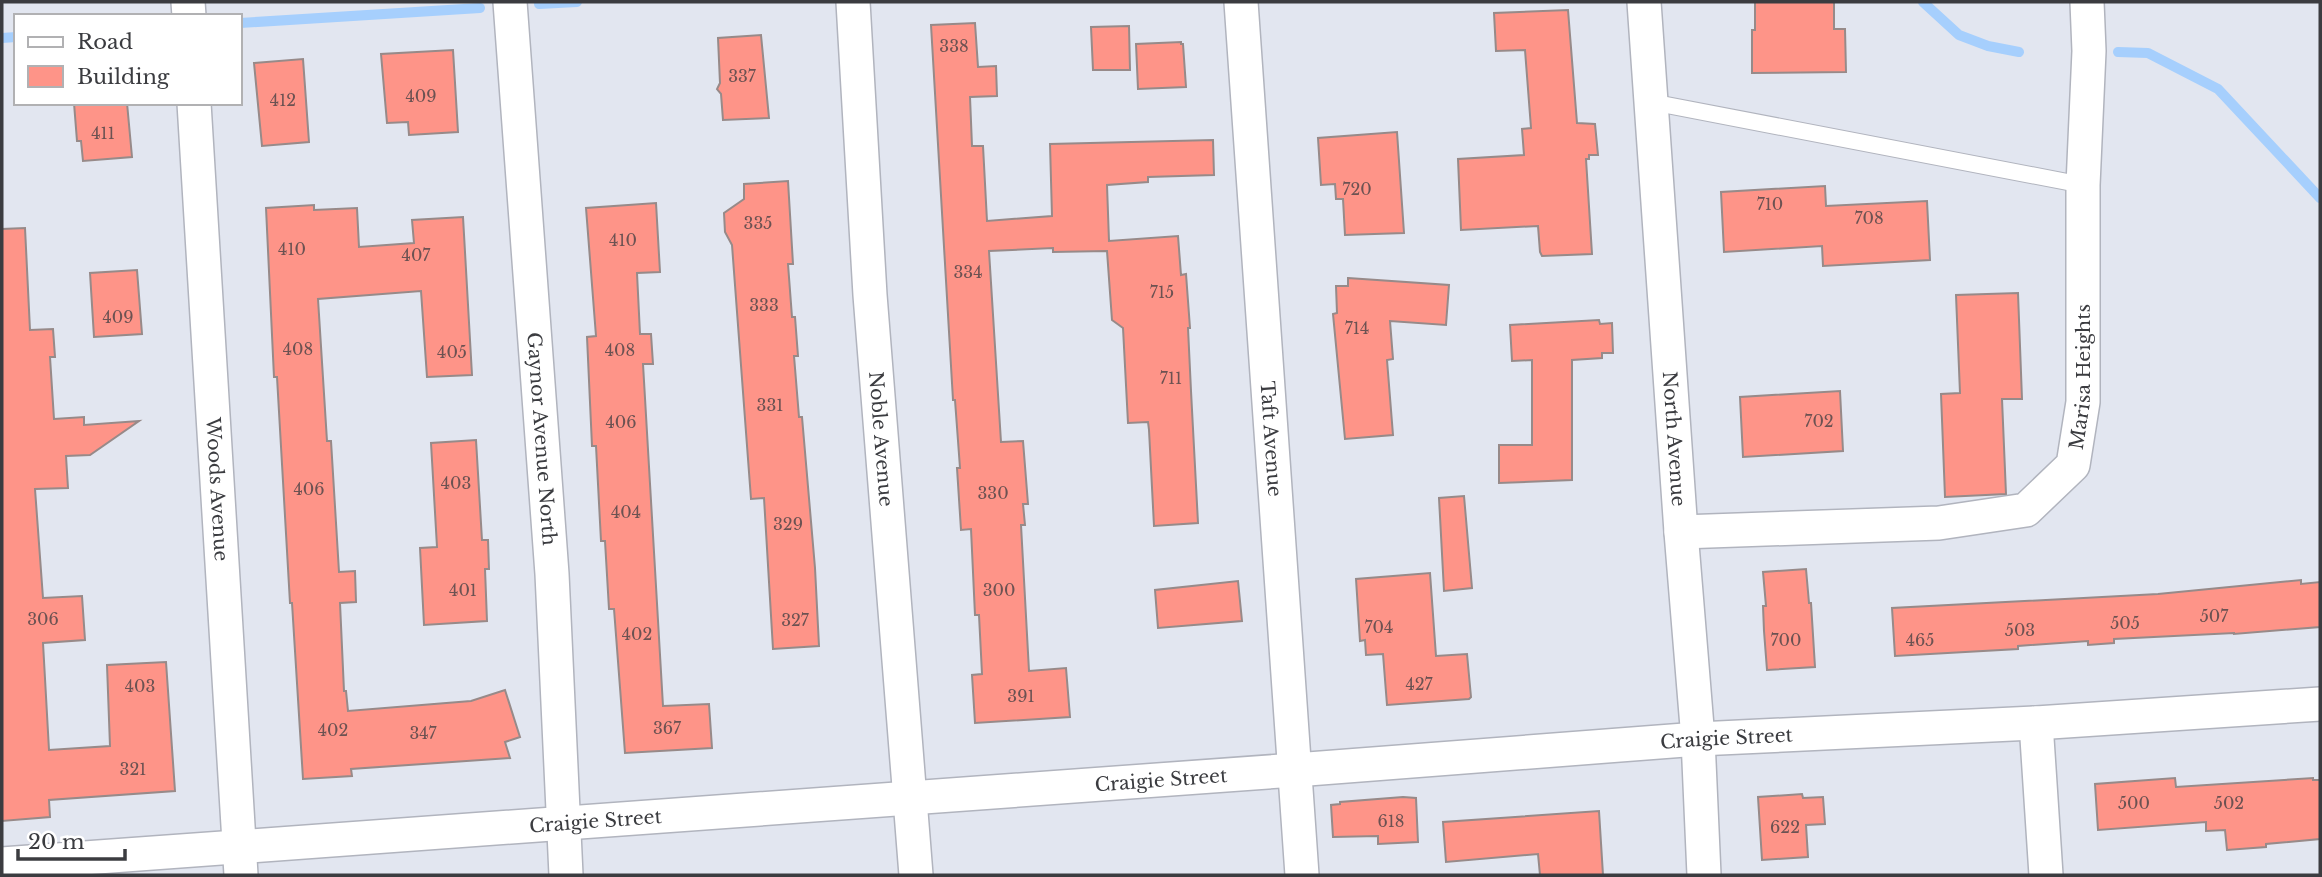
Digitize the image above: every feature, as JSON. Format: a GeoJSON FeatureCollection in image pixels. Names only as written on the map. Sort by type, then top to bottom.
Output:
{"type":"FeatureCollection","features":[{"type":"Feature","properties":{"kind":"street","name":"Gaynor Avenue North"},"geometry":{"type":"LineString","coordinates":[[510,2],[552,574],[566,875]]}},
{"type":"Feature","properties":{"kind":"street","name":"Noble Avenue"},"geometry":{"type":"LineString","coordinates":[[853,2],[870,295],[916,875]]}},
{"type":"Feature","properties":{"kind":"street","name":"Taft Avenue"},"geometry":{"type":"LineString","coordinates":[[1241,2],[1302,875]]}},
{"type":"Feature","properties":{"kind":"street","name":"North Avenue"},"geometry":{"type":"LineString","coordinates":[[1644,2],[1698,739],[1704,875]]}},
{"type":"Feature","properties":{"kind":"street","name":"Marisa Heights"},"geometry":{"type":"LineString","coordinates":[[1681,532],[1939,523],[2025,510],[2073,465],[2083,402],[2083,185],[2089,51],[2087,2]]}},
{"type":"Feature","properties":{"kind":"street","name":"Woods Avenue"},"geometry":{"type":"LineString","coordinates":[[194,105],[240,861]]}},
{"type":"Feature","properties":{"kind":"street","name":"Craigie Street"},"geometry":{"type":"LineString","coordinates":[[2,864],[240,861],[562,822],[1295,771],[1698,739],[2036,723],[2320,704]]}},
{"type":"Feature","properties":{"kind":"street"},"geometry":{"type":"LineString","coordinates":[[2036,723],[2046,875]]}},
{"type":"Feature","properties":{"kind":"lane"},"geometry":{"type":"LineString","coordinates":[[1651,102],[2083,185]]}},
{"type":"Feature","properties":{"kind":"building"},"geometry":{"type":"Polygon","coordinates":[[[1755,2],[1834,2],[1834,29],[1845,29],[1846,72],[1752,73],[1755,2]]]}},
{"type":"Feature","properties":{"kind":"building"},"geometry":{"type":"Polygon","coordinates":[[[1568,10],[1577,123],[1595,124],[1598,155],[1589,155],[1589,159],[1586,159],[1592,254],[1542,256],[1538,226],[1461,230],[1458,159],[1524,155],[1522,129],[1531,128],[1525,50],[1496,51],[1494,13],[1568,10]]]}},
{"type":"Feature","properties":{"kind":"building"},"geometry":{"type":"Polygon","coordinates":[[[975,23],[978,67],[996,66],[997,96],[970,97],[972,146],[983,146],[987,221],[1052,216],[1050,144],[1213,140],[1214,175],[1148,177],[1148,182],[1107,185],[1109,241],[1178,236],[1181,275],[1186,274],[1190,328],[1198,523],[1154,526],[1148,422],[1128,423],[1123,328],[1112,320],[1107,251],[1053,252],[1053,248],[989,251],[1001,442],[1023,441],[1028,504],[1023,504],[1025,525],[1021,525],[1029,671],[1066,668],[1070,717],[975,723],[972,675],[982,674],[979,615],[975,615],[971,529],[961,530],[957,468],[960,468],[953,400],[931,25],[975,23]]]}},
{"type":"Feature","properties":{"kind":"building"},"geometry":{"type":"Polygon","coordinates":[[[1129,26],[1130,70],[1093,70],[1091,27],[1129,26]]]}},
{"type":"Feature","properties":{"kind":"building"},"geometry":{"type":"Polygon","coordinates":[[[761,35],[769,118],[723,120],[721,94],[717,89],[720,83],[718,38],[761,35]]]}},
{"type":"Feature","properties":{"kind":"building"},"geometry":{"type":"Polygon","coordinates":[[[1181,42],[1186,87],[1138,89],[1136,44],[1181,42]]]}},
{"type":"Feature","properties":{"kind":"building"},"geometry":{"type":"Polygon","coordinates":[[[453,50],[458,132],[409,135],[408,122],[387,123],[381,54],[453,50]]]}},
{"type":"Feature","properties":{"kind":"building"},"geometry":{"type":"Polygon","coordinates":[[[303,59],[309,142],[262,146],[254,63],[303,59]]]}},
{"type":"Feature","properties":{"kind":"building"},"geometry":{"type":"Polygon","coordinates":[[[74,105],[127,105],[132,157],[83,161],[81,141],[77,141],[74,105]]]}},
{"type":"Feature","properties":{"kind":"building"},"geometry":{"type":"Polygon","coordinates":[[[1397,132],[1404,233],[1345,235],[1343,199],[1336,199],[1335,184],[1321,185],[1318,138],[1397,132]]]}},
{"type":"Feature","properties":{"kind":"building"},"geometry":{"type":"Polygon","coordinates":[[[788,181],[793,264],[788,264],[798,356],[794,356],[799,417],[802,417],[819,646],[773,649],[764,498],[751,499],[732,245],[725,232],[724,213],[744,199],[744,184],[788,181]]]}},
{"type":"Feature","properties":{"kind":"building"},"geometry":{"type":"Polygon","coordinates":[[[1825,186],[1826,206],[1927,201],[1930,260],[1823,266],[1822,246],[1724,252],[1721,192],[1825,186]]]}},
{"type":"Feature","properties":{"kind":"building"},"geometry":{"type":"Polygon","coordinates":[[[656,203],[660,272],[637,273],[640,334],[651,334],[653,364],[643,364],[663,706],[709,704],[712,748],[625,753],[614,609],[609,609],[605,541],[601,541],[596,446],[592,446],[587,337],[596,336],[586,208],[656,203]]]}},
{"type":"Feature","properties":{"kind":"building"},"geometry":{"type":"Polygon","coordinates":[[[314,205],[314,210],[357,208],[359,247],[414,243],[412,220],[463,217],[472,375],[427,377],[421,291],[318,299],[339,572],[355,571],[356,602],[340,603],[344,691],[348,711],[471,701],[505,690],[520,737],[505,742],[510,758],[351,769],[352,776],[303,779],[277,377],[274,377],[266,208],[314,205]]]}},
{"type":"Feature","properties":{"kind":"building"},"geometry":{"type":"Polygon","coordinates":[[[25,228],[30,330],[53,329],[55,357],[50,357],[54,419],[84,417],[84,425],[139,421],[90,455],[66,456],[68,488],[35,489],[43,598],[82,596],[85,640],[43,643],[49,750],[110,746],[107,665],[166,662],[175,791],[49,800],[50,817],[2,821],[2,229],[25,228]]]}},
{"type":"Feature","properties":{"kind":"building"},"geometry":{"type":"Polygon","coordinates":[[[137,270],[142,334],[94,337],[90,273],[137,270]]]}},
{"type":"Feature","properties":{"kind":"building"},"geometry":{"type":"Polygon","coordinates":[[[1348,278],[1449,285],[1446,325],[1390,321],[1393,359],[1387,360],[1393,435],[1345,439],[1333,314],[1337,313],[1336,286],[1348,286],[1348,278]]]}},
{"type":"Feature","properties":{"kind":"building"},"geometry":{"type":"Polygon","coordinates":[[[2018,293],[2022,399],[2002,399],[2006,494],[1945,497],[1941,394],[1960,393],[1956,295],[2018,293]]]}},
{"type":"Feature","properties":{"kind":"building"},"geometry":{"type":"Polygon","coordinates":[[[1599,320],[1600,324],[1612,323],[1613,353],[1602,353],[1602,358],[1572,360],[1572,480],[1499,483],[1499,445],[1532,445],[1532,360],[1512,361],[1510,325],[1599,320]]]}},
{"type":"Feature","properties":{"kind":"building"},"geometry":{"type":"Polygon","coordinates":[[[1840,391],[1843,451],[1743,457],[1740,397],[1840,391]]]}},
{"type":"Feature","properties":{"kind":"building"},"geometry":{"type":"Polygon","coordinates":[[[476,440],[482,540],[488,540],[489,569],[485,569],[487,621],[424,625],[420,548],[437,547],[431,443],[476,440]]]}},
{"type":"Feature","properties":{"kind":"building"},"geometry":{"type":"Polygon","coordinates":[[[1464,496],[1472,588],[1444,591],[1439,498],[1464,496]]]}},
{"type":"Feature","properties":{"kind":"building"},"geometry":{"type":"Polygon","coordinates":[[[1806,569],[1815,667],[1767,670],[1763,572],[1806,569]]]}},
{"type":"Feature","properties":{"kind":"building"},"geometry":{"type":"Polygon","coordinates":[[[1430,573],[1436,656],[1467,654],[1471,697],[1387,705],[1383,654],[1366,655],[1365,640],[1360,641],[1356,579],[1430,573]]]}},
{"type":"Feature","properties":{"kind":"building"},"geometry":{"type":"Polygon","coordinates":[[[2301,580],[2301,584],[2320,582],[2320,627],[2114,639],[2114,643],[2088,645],[2088,641],[2018,646],[2018,649],[1895,656],[1892,608],[2158,594],[2301,580]]]}},
{"type":"Feature","properties":{"kind":"building"},"geometry":{"type":"Polygon","coordinates":[[[1238,581],[1242,621],[1158,628],[1155,590],[1238,581]]]}},
{"type":"Feature","properties":{"kind":"building"},"geometry":{"type":"Polygon","coordinates":[[[2175,778],[2176,787],[2313,778],[2320,780],[2320,839],[2227,850],[2225,830],[2206,831],[2206,822],[2098,830],[2095,784],[2175,778]]]}},
{"type":"Feature","properties":{"kind":"building"},"geometry":{"type":"Polygon","coordinates":[[[1802,794],[1803,798],[1823,797],[1825,824],[1806,825],[1808,857],[1762,860],[1758,797],[1802,794]]]}},
{"type":"Feature","properties":{"kind":"building"},"geometry":{"type":"Polygon","coordinates":[[[1416,798],[1418,842],[1378,844],[1378,836],[1333,837],[1331,805],[1416,798]]]}},
{"type":"Feature","properties":{"kind":"building"},"geometry":{"type":"Polygon","coordinates":[[[1599,811],[1603,875],[1540,875],[1538,854],[1446,862],[1443,822],[1599,811]]]}},
{"type":"Feature","properties":{"kind":"waterway"},"geometry":{"type":"LineString","coordinates":[[539,4],[577,2]]}},
{"type":"Feature","properties":{"kind":"waterway"},"geometry":{"type":"LineString","coordinates":[[1923,2],[1959,35],[1988,46],[2019,52]]}},
{"type":"Feature","properties":{"kind":"waterway"},"geometry":{"type":"LineString","coordinates":[[242,23],[480,8]]}},
{"type":"Feature","properties":{"kind":"waterway"},"geometry":{"type":"LineString","coordinates":[[2,38],[14,37]]}},
{"type":"Feature","properties":{"kind":"waterway"},"geometry":{"type":"LineString","coordinates":[[2118,52],[2148,53],[2218,89],[2320,198]]}}]}
